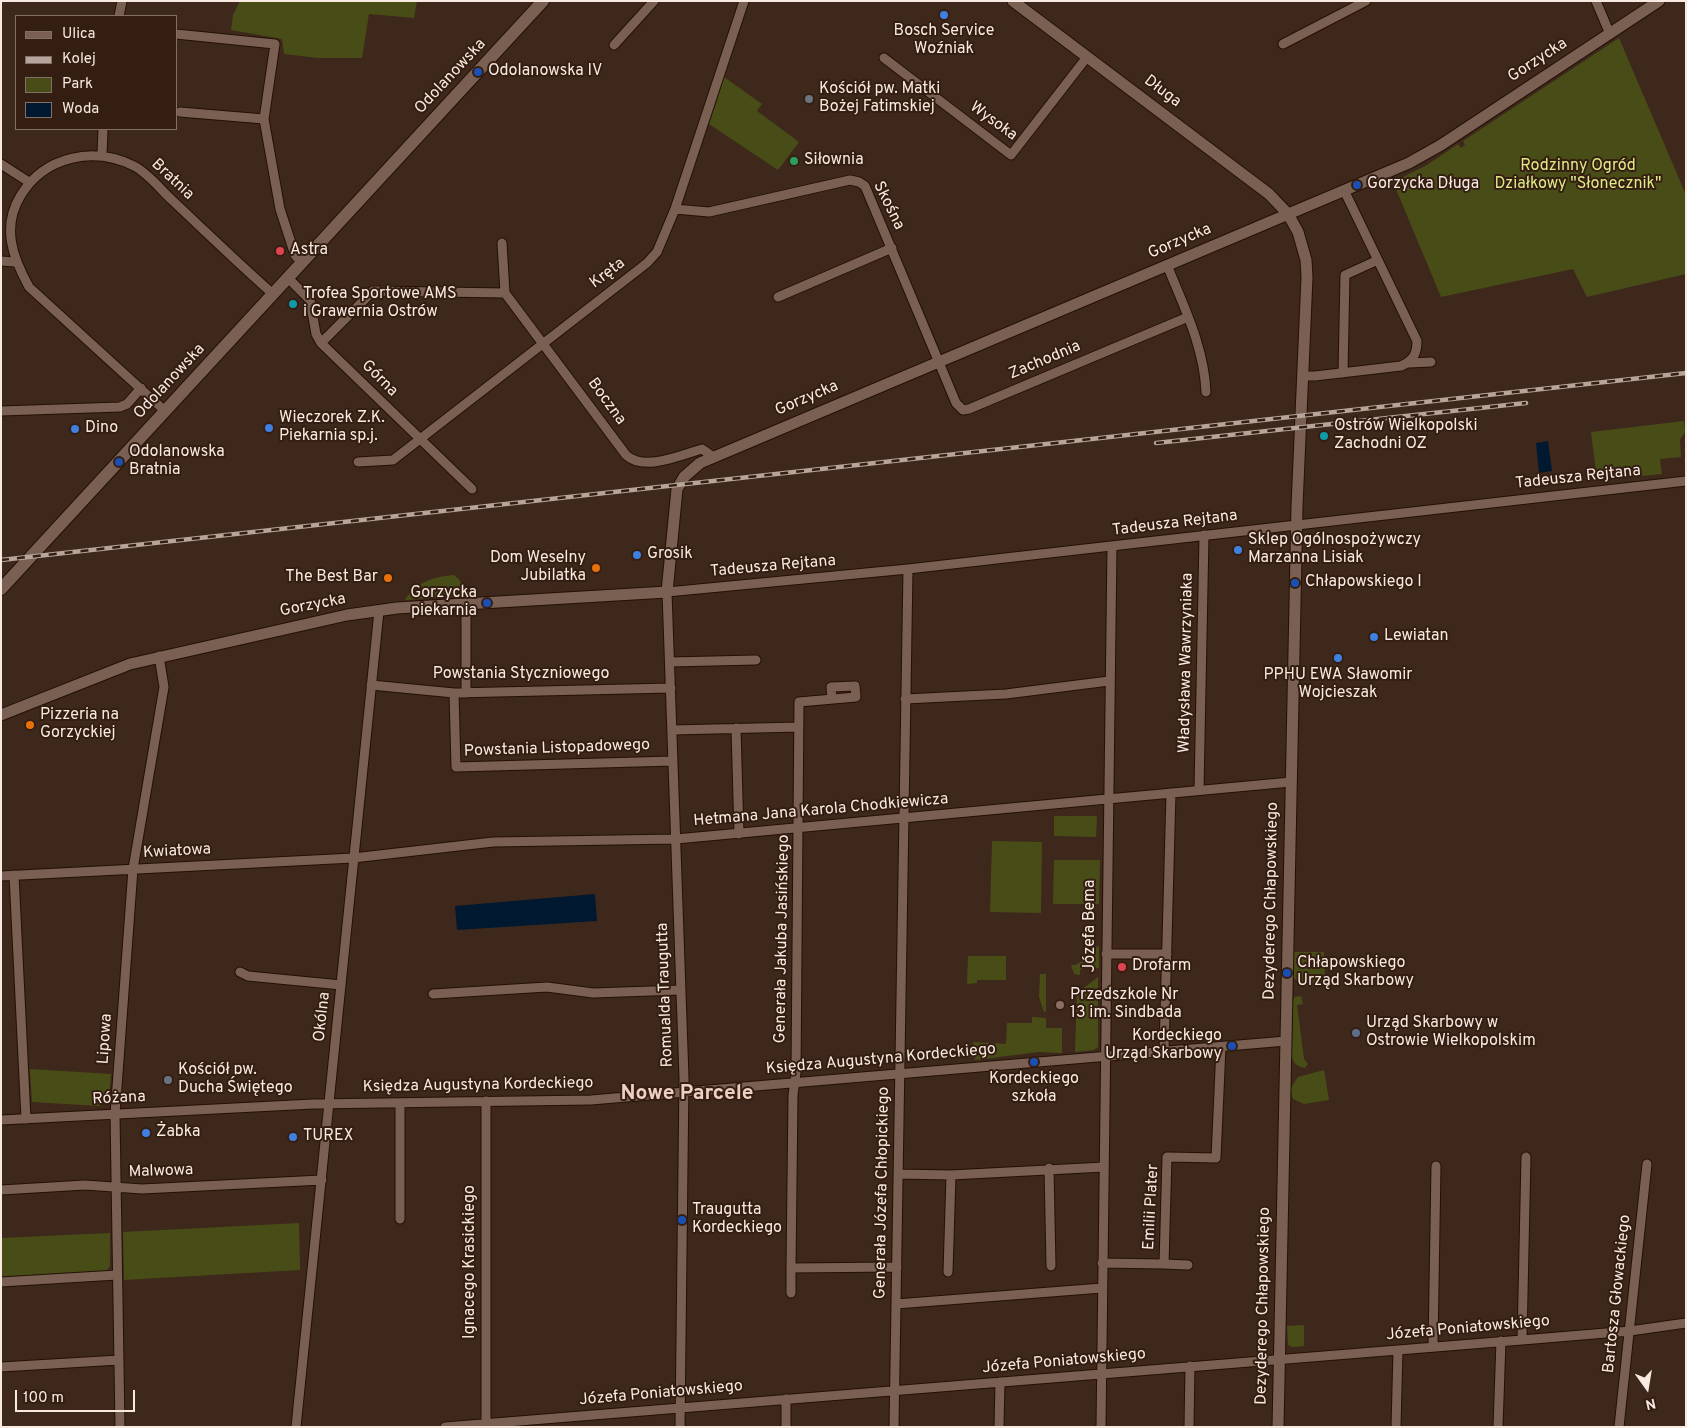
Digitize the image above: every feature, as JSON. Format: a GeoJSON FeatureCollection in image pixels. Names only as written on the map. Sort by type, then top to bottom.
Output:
{"type":"FeatureCollection","features":[{"type":"Feature","properties":{"kind":"main road","name":"Odolanowska"},"geometry":{"type":"LineString","coordinates":[[1,589],[543,1]]}},
{"type":"Feature","properties":{"kind":"street"},"geometry":{"type":"LineString","coordinates":[[119,15],[122,1]]}},
{"type":"Feature","properties":{"kind":"street"},"geometry":{"type":"LineString","coordinates":[[614,45],[654,1]]}},
{"type":"Feature","properties":{"kind":"street","name":"Kręta"},"geometry":{"type":"LineString","coordinates":[[358,462],[393,460],[647,263],[657,252],[675,209],[744,1]]}},
{"type":"Feature","properties":{"kind":"street","name":"Długa"},"geometry":{"type":"LineString","coordinates":[[1013,1],[1261,186],[1288,214]]}},
{"type":"Feature","properties":{"kind":"street"},"geometry":{"type":"LineString","coordinates":[[1283,44],[1366,1]]}},
{"type":"Feature","properties":{"kind":"street"},"geometry":{"type":"LineString","coordinates":[[1596,1],[1610,34]]}},
{"type":"Feature","properties":{"kind":"street","name":"Gorzycka"},"geometry":{"type":"LineString","coordinates":[[1,715],[119,668],[160,656],[329,619],[379,610],[668,592],[677,490],[690,470],[712,456],[1409,163],[1440,145],[1660,1]]}},
{"type":"Feature","properties":{"kind":"street"},"geometry":{"type":"LineString","coordinates":[[178,34],[275,44],[264,119],[280,209],[295,255],[302,263]]}},
{"type":"Feature","properties":{"kind":"street","name":"Wysoka"},"geometry":{"type":"LineString","coordinates":[[884,58],[1011,155],[1088,57]]}},
{"type":"Feature","properties":{"kind":"street"},"geometry":{"type":"LineString","coordinates":[[180,112],[264,119]]}},
{"type":"Feature","properties":{"kind":"street"},"geometry":{"type":"LineString","coordinates":[[102,155],[103,130]]}},
{"type":"Feature","properties":{"kind":"street","name":"Bratnia"},"geometry":{"type":"LineString","coordinates":[[165,411],[29,287],[15,262],[10,244],[12,220],[18,199],[29,182],[43,170],[61,161],[78,156],[102,155],[136,167],[273,294]]}},
{"type":"Feature","properties":{"kind":"street"},"geometry":{"type":"LineString","coordinates":[[1,164],[29,182]]}},
{"type":"Feature","properties":{"kind":"street","name":"Skośna"},"geometry":{"type":"LineString","coordinates":[[675,209],[709,212],[850,180],[859,182],[865,186],[938,362]]}},
{"type":"Feature","properties":{"kind":"street"},"geometry":{"type":"LineString","coordinates":[[1344,190],[1417,341],[1417,351],[1409,363]]}},
{"type":"Feature","properties":{"kind":"street","name":"Dezyderego Chłapowskiego"},"geometry":{"type":"LineString","coordinates":[[1278,1427],[1296,525],[1306,260],[1300,239],[1288,214]]}},
{"type":"Feature","properties":{"kind":"street"},"geometry":{"type":"LineString","coordinates":[[321,343],[373,291],[505,293],[502,243]]}},
{"type":"Feature","properties":{"kind":"street"},"geometry":{"type":"LineString","coordinates":[[778,297],[892,248]]}},
{"type":"Feature","properties":{"kind":"street"},"geometry":{"type":"LineString","coordinates":[[1343,373],[1345,275],[1378,260]]}},
{"type":"Feature","properties":{"kind":"street"},"geometry":{"type":"LineString","coordinates":[[1,261],[15,262]]}},
{"type":"Feature","properties":{"kind":"street"},"geometry":{"type":"LineString","coordinates":[[1167,265],[1188,317],[1205,367],[1206,392]]}},
{"type":"Feature","properties":{"kind":"street","name":"Górna"},"geometry":{"type":"LineString","coordinates":[[288,278],[310,300],[316,334],[321,343],[419,440],[472,489]]}},
{"type":"Feature","properties":{"kind":"street","name":"Boczna"},"geometry":{"type":"LineString","coordinates":[[505,293],[626,455],[634,462],[660,460],[702,449],[712,456]]}},
{"type":"Feature","properties":{"kind":"street","name":"Zachodnia"},"geometry":{"type":"LineString","coordinates":[[938,362],[958,407],[969,409],[1188,317]]}},
{"type":"Feature","properties":{"kind":"street"},"geometry":{"type":"LineString","coordinates":[[1302,376],[1431,362]]}},
{"type":"Feature","properties":{"kind":"street"},"geometry":{"type":"LineString","coordinates":[[1,411],[120,407],[127,404],[140,388]]}},
{"type":"Feature","properties":{"kind":"street","name":"Tadeusza Rejtana"},"geometry":{"type":"LineString","coordinates":[[668,592],[908,569],[1686,481]]}},
{"type":"Feature","properties":{"kind":"street","name":"Władysława Wawrzyniaka"},"geometry":{"type":"LineString","coordinates":[[1200,790],[1204,535]]}},
{"type":"Feature","properties":{"kind":"street","name":"Józefa Bema"},"geometry":{"type":"LineString","coordinates":[[1101,1427],[1107,799],[1112,546]]}},
{"type":"Feature","properties":{"kind":"street","name":"Generała Józefa Chłopickiego"},"geometry":{"type":"LineString","coordinates":[[894,1427],[908,569]]}},
{"type":"Feature","properties":{"kind":"street","name":"Romualda Traugutta"},"geometry":{"type":"LineString","coordinates":[[668,592],[684,1092],[680,1427]]}},
{"type":"Feature","properties":{"kind":"street"},"geometry":{"type":"LineString","coordinates":[[466,604],[466,693]]}},
{"type":"Feature","properties":{"kind":"street","name":"Okólna"},"geometry":{"type":"LineString","coordinates":[[296,1427],[379,610]]}},
{"type":"Feature","properties":{"kind":"street","name":"Lipowa"},"geometry":{"type":"LineString","coordinates":[[120,1427],[115,1114],[133,869],[164,688],[160,656]]}},
{"type":"Feature","properties":{"kind":"street"},"geometry":{"type":"LineString","coordinates":[[670,662],[756,660]]}},
{"type":"Feature","properties":{"kind":"street"},"geometry":{"type":"LineString","coordinates":[[905,699],[1006,694],[1109,681]]}},
{"type":"Feature","properties":{"kind":"street","name":"Powstania Styczniowego"},"geometry":{"type":"LineString","coordinates":[[371,685],[454,693],[671,688]]}},
{"type":"Feature","properties":{"kind":"street","name":"Powstania Listopadowego"},"geometry":{"type":"LineString","coordinates":[[454,693],[456,767],[673,761]]}},
{"type":"Feature","properties":{"kind":"street","name":"Generała Jakuba Jasińskiego"},"geometry":{"type":"LineString","coordinates":[[791,1293],[799,828],[799,702],[832,699]]}},
{"type":"Feature","properties":{"kind":"street"},"geometry":{"type":"LineString","coordinates":[[672,730],[799,727]]}},
{"type":"Feature","properties":{"kind":"street"},"geometry":{"type":"LineString","coordinates":[[736,728],[739,834]]}},
{"type":"Feature","properties":{"kind":"street","name":"Hetmana Jana Karola Chodkiewicza"},"geometry":{"type":"LineString","coordinates":[[353,858],[493,842],[676,839],[739,834],[1291,782]]}},
{"type":"Feature","properties":{"kind":"street"},"geometry":{"type":"LineString","coordinates":[[1164,1051],[1171,793]]}},
{"type":"Feature","properties":{"kind":"street","name":"Kwiatowa"},"geometry":{"type":"LineString","coordinates":[[1,876],[353,858]]}},
{"type":"Feature","properties":{"kind":"street"},"geometry":{"type":"LineString","coordinates":[[14,875],[26,1118]]}},
{"type":"Feature","properties":{"kind":"street"},"geometry":{"type":"LineString","coordinates":[[1106,954],[1167,954]]}},
{"type":"Feature","properties":{"kind":"street"},"geometry":{"type":"LineString","coordinates":[[240,972],[248,976],[341,985]]}},
{"type":"Feature","properties":{"kind":"street"},"geometry":{"type":"LineString","coordinates":[[433,994],[547,987],[593,993],[681,990]]}},
{"type":"Feature","properties":{"kind":"street","name":"Księdza Augustyna Kordeckiego"},"geometry":{"type":"LineString","coordinates":[[329,1104],[585,1100],[1286,1041]]}},
{"type":"Feature","properties":{"kind":"street","name":"Emilii Plater"},"geometry":{"type":"LineString","coordinates":[[1102,1263],[1164,1264],[1167,1157],[1216,1158],[1221,1047]]}},
{"type":"Feature","properties":{"kind":"street","name":"Ignacego Krasickiego"},"geometry":{"type":"LineString","coordinates":[[486,1101],[486,1423]]}},
{"type":"Feature","properties":{"kind":"street"},"geometry":{"type":"LineString","coordinates":[[400,1103],[400,1218]]}},
{"type":"Feature","properties":{"kind":"street","name":"Różana"},"geometry":{"type":"LineString","coordinates":[[1,1120],[329,1104]]}},
{"type":"Feature","properties":{"kind":"street"},"geometry":{"type":"LineString","coordinates":[[1522,1340],[1526,1157]]}},
{"type":"Feature","properties":{"kind":"street","name":"Bartosza Głowackiego"},"geometry":{"type":"LineString","coordinates":[[1619,1427],[1647,1164]]}},
{"type":"Feature","properties":{"kind":"street"},"geometry":{"type":"LineString","coordinates":[[1433,1347],[1436,1166]]}},
{"type":"Feature","properties":{"kind":"street"},"geometry":{"type":"LineString","coordinates":[[898,1174],[951,1175],[1049,1168],[1104,1167]]}},
{"type":"Feature","properties":{"kind":"street"},"geometry":{"type":"LineString","coordinates":[[1049,1168],[1050,1266]]}},
{"type":"Feature","properties":{"kind":"street"},"geometry":{"type":"LineString","coordinates":[[948,1272],[951,1175]]}},
{"type":"Feature","properties":{"kind":"street","name":"Malwowa"},"geometry":{"type":"LineString","coordinates":[[1,1190],[85,1184],[142,1189],[322,1180]]}},
{"type":"Feature","properties":{"kind":"street"},"geometry":{"type":"LineString","coordinates":[[1164,1264],[1188,1265]]}},
{"type":"Feature","properties":{"kind":"street"},"geometry":{"type":"LineString","coordinates":[[791,1268],[897,1267]]}},
{"type":"Feature","properties":{"kind":"street"},"geometry":{"type":"LineString","coordinates":[[1,1282],[118,1276]]}},
{"type":"Feature","properties":{"kind":"street"},"geometry":{"type":"LineString","coordinates":[[896,1304],[1102,1288]]}},
{"type":"Feature","properties":{"kind":"street","name":"Józefa Poniatowskiego"},"geometry":{"type":"LineString","coordinates":[[445,1427],[1630,1331],[1686,1323]]}},
{"type":"Feature","properties":{"kind":"street"},"geometry":{"type":"LineString","coordinates":[[1498,1427],[1501,1341]]}},
{"type":"Feature","properties":{"kind":"street"},"geometry":{"type":"LineString","coordinates":[[1396,1427],[1398,1350]]}},
{"type":"Feature","properties":{"kind":"street"},"geometry":{"type":"LineString","coordinates":[[1,1368],[119,1360]]}},
{"type":"Feature","properties":{"kind":"street"},"geometry":{"type":"LineString","coordinates":[[1189,1427],[1190,1366]]}},
{"type":"Feature","properties":{"kind":"street"},"geometry":{"type":"LineString","coordinates":[[999,1427],[1000,1382]]}},
{"type":"Feature","properties":{"kind":"street"},"geometry":{"type":"LineString","coordinates":[[786,1398],[786,1427]]}},
{"type":"Feature","properties":{"kind":"green space"},"geometry":{"type":"Polygon","coordinates":[[[240,1],[417,1],[414,18],[369,14],[362,58],[318,58],[284,54],[282,39],[231,30],[233,15],[240,1]]]}},
{"type":"Feature","properties":{"kind":"green space","name":"Rodzinny Ogród Działkowy \"Słonecznik\""},"geometry":{"type":"Polygon","coordinates":[[[1619,38],[1686,195],[1686,274],[1587,297],[1573,269],[1441,297],[1393,182],[1427,165],[1458,144],[1461,148],[1465,145],[1463,141],[1619,38]]]}},
{"type":"Feature","properties":{"kind":"green space"},"geometry":{"type":"Polygon","coordinates":[[[724,77],[762,104],[757,111],[799,142],[778,170],[709,124],[724,77]]]}},
{"type":"Feature","properties":{"kind":"green space"},"geometry":{"type":"Polygon","coordinates":[[[1684,421],[1685,432],[1680,440],[1681,457],[1660,459],[1662,474],[1597,480],[1591,432],[1684,421]]]}},
{"type":"Feature","properties":{"kind":"green space"},"geometry":{"type":"Polygon","coordinates":[[[454,575],[462,584],[461,596],[405,600],[420,585],[433,579],[454,575]]]}},
{"type":"Feature","properties":{"kind":"green space"},"geometry":{"type":"Polygon","coordinates":[[[1054,816],[1097,816],[1096,837],[1054,836],[1054,816]]]}},
{"type":"Feature","properties":{"kind":"green space"},"geometry":{"type":"Polygon","coordinates":[[[992,841],[1042,842],[1041,913],[990,912],[992,841]]]}},
{"type":"Feature","properties":{"kind":"green space"},"geometry":{"type":"Polygon","coordinates":[[[1054,860],[1100,860],[1099,904],[1053,904],[1054,860]]]}},
{"type":"Feature","properties":{"kind":"green space"},"geometry":{"type":"Polygon","coordinates":[[[1099,946],[1099,968],[1094,969],[1094,963],[1080,970],[1080,975],[1074,974],[1071,965],[1075,965],[1094,955],[1095,947],[1099,946]]]}},
{"type":"Feature","properties":{"kind":"green space"},"geometry":{"type":"Polygon","coordinates":[[[1294,952],[1324,952],[1325,979],[1321,983],[1309,987],[1301,984],[1293,977],[1294,952]]]}},
{"type":"Feature","properties":{"kind":"green space"},"geometry":{"type":"Polygon","coordinates":[[[968,956],[1006,956],[1006,980],[977,980],[977,983],[967,984],[968,956]]]}},
{"type":"Feature","properties":{"kind":"green space"},"geometry":{"type":"Polygon","coordinates":[[[1040,974],[1046,974],[1046,1012],[1044,1012],[1039,997],[1040,974]]]}},
{"type":"Feature","properties":{"kind":"green space"},"geometry":{"type":"Polygon","coordinates":[[[1098,977],[1098,1047],[1094,1050],[1075,1052],[1077,993],[1098,977]]]}},
{"type":"Feature","properties":{"kind":"green space"},"geometry":{"type":"Polygon","coordinates":[[[1301,996],[1303,1004],[1297,1005],[1304,1059],[1308,1064],[1305,1068],[1293,1061],[1290,1048],[1292,1047],[1293,1000],[1294,997],[1301,996]]]}},
{"type":"Feature","properties":{"kind":"green space"},"geometry":{"type":"Polygon","coordinates":[[[1032,1017],[1046,1018],[1046,1028],[1062,1028],[1062,1053],[1039,1052],[975,1060],[973,1042],[1006,1044],[1007,1023],[1032,1023],[1032,1017]]]}},
{"type":"Feature","properties":{"kind":"green space"},"geometry":{"type":"Polygon","coordinates":[[[30,1069],[111,1074],[109,1100],[99,1106],[32,1102],[30,1069]]]}},
{"type":"Feature","properties":{"kind":"green space"},"geometry":{"type":"Polygon","coordinates":[[[1324,1070],[1329,1100],[1304,1104],[1293,1099],[1290,1089],[1298,1077],[1324,1070]]]}},
{"type":"Feature","properties":{"kind":"green space"},"geometry":{"type":"Polygon","coordinates":[[[299,1223],[300,1270],[124,1280],[123,1232],[299,1223]]]}},
{"type":"Feature","properties":{"kind":"green space"},"geometry":{"type":"Polygon","coordinates":[[[110,1233],[110,1265],[107,1271],[1,1277],[1,1238],[110,1233]]]}},
{"type":"Feature","properties":{"kind":"green space"},"geometry":{"type":"Polygon","coordinates":[[[1304,1325],[1304,1346],[1292,1347],[1288,1345],[1287,1326],[1304,1325]]]}},
{"type":"Feature","properties":{"kind":"water"},"geometry":{"type":"Polygon","coordinates":[[[1548,441],[1552,471],[1539,473],[1536,443],[1548,441]]]}},
{"type":"Feature","properties":{"kind":"water"},"geometry":{"type":"Polygon","coordinates":[[[595,894],[597,921],[457,930],[455,906],[595,894]]]}},
{"type":"Feature","properties":{"kind":"railway"},"geometry":{"type":"LineString","coordinates":[[1,560],[1686,373]]}},
{"type":"Feature","properties":{"kind":"railway"},"geometry":{"type":"LineString","coordinates":[[1156,443],[1526,403]]}},
{"type":"Feature","properties":{"kind":"place","name":"Bosch Service Woźniak"},"geometry":{"type":"Point","coordinates":[944,15]}},
{"type":"Feature","properties":{"kind":"place","name":"Odolanowska IV"},"geometry":{"type":"Point","coordinates":[478,72]}},
{"type":"Feature","properties":{"kind":"place","name":"Kościół pw. Matki Bożej Fatimskiej"},"geometry":{"type":"Point","coordinates":[809,99]}},
{"type":"Feature","properties":{"kind":"place","name":"Siłownia"},"geometry":{"type":"Point","coordinates":[794,161]}},
{"type":"Feature","properties":{"kind":"place","name":"Gorzycka Długa"},"geometry":{"type":"Point","coordinates":[1357,185]}},
{"type":"Feature","properties":{"kind":"place","name":"Astra"},"geometry":{"type":"Point","coordinates":[280,251]}},
{"type":"Feature","properties":{"kind":"place","name":"Trofea Sportowe AMS i Grawernia Ostrów"},"geometry":{"type":"Point","coordinates":[293,304]}},
{"type":"Feature","properties":{"kind":"place","name":"Wieczorek Z.K. Piekarnia sp.j."},"geometry":{"type":"Point","coordinates":[269,428]}},
{"type":"Feature","properties":{"kind":"place","name":"Dino"},"geometry":{"type":"Point","coordinates":[75,429]}},
{"type":"Feature","properties":{"kind":"place","name":"Ostrów Wielkopolski Zachodni OZ"},"geometry":{"type":"Point","coordinates":[1324,436]}},
{"type":"Feature","properties":{"kind":"place","name":"Odolanowska Bratnia"},"geometry":{"type":"Point","coordinates":[119,462]}},
{"type":"Feature","properties":{"kind":"place","name":"Sklep Ogólnospożywczy Marzanna Lisiak"},"geometry":{"type":"Point","coordinates":[1238,550]}},
{"type":"Feature","properties":{"kind":"place","name":"Grosik"},"geometry":{"type":"Point","coordinates":[637,555]}},
{"type":"Feature","properties":{"kind":"place","name":"Dom Weselny Jubilatka"},"geometry":{"type":"Point","coordinates":[596,568]}},
{"type":"Feature","properties":{"kind":"place","name":"The Best Bar"},"geometry":{"type":"Point","coordinates":[388,578]}},
{"type":"Feature","properties":{"kind":"place","name":"Chłapowskiego I"},"geometry":{"type":"Point","coordinates":[1295,583]}},
{"type":"Feature","properties":{"kind":"place","name":"Gorzycka piekarnia"},"geometry":{"type":"Point","coordinates":[487,603]}},
{"type":"Feature","properties":{"kind":"place","name":"Lewiatan"},"geometry":{"type":"Point","coordinates":[1374,637]}},
{"type":"Feature","properties":{"kind":"place","name":"PPHU EWA Sławomir Wojcieszak"},"geometry":{"type":"Point","coordinates":[1338,658]}},
{"type":"Feature","properties":{"kind":"place","name":"Pizzeria na Gorzyckiej"},"geometry":{"type":"Point","coordinates":[30,725]}},
{"type":"Feature","properties":{"kind":"place","name":"Drofarm"},"geometry":{"type":"Point","coordinates":[1122,967]}},
{"type":"Feature","properties":{"kind":"place","name":"Chłapowskiego Urząd Skarbowy"},"geometry":{"type":"Point","coordinates":[1287,973]}},
{"type":"Feature","properties":{"kind":"place","name":"Przedszkole Nr 13 im. Sindbada"},"geometry":{"type":"Point","coordinates":[1060,1005]}},
{"type":"Feature","properties":{"kind":"place","name":"Urząd Skarbowy w Ostrowie Wielkopolskim"},"geometry":{"type":"Point","coordinates":[1356,1033]}},
{"type":"Feature","properties":{"kind":"place","name":"Kordeckiego Urząd Skarbowy"},"geometry":{"type":"Point","coordinates":[1232,1046]}},
{"type":"Feature","properties":{"kind":"place","name":"Kordeckiego szkoła"},"geometry":{"type":"Point","coordinates":[1034,1062]}},
{"type":"Feature","properties":{"kind":"place","name":"Kościół pw. Ducha Świętego"},"geometry":{"type":"Point","coordinates":[168,1080]}},
{"type":"Feature","properties":{"kind":"place","name":"Żabka"},"geometry":{"type":"Point","coordinates":[146,1133]}},
{"type":"Feature","properties":{"kind":"place","name":"TUREX"},"geometry":{"type":"Point","coordinates":[293,1137]}},
{"type":"Feature","properties":{"kind":"place","name":"Traugutta Kordeckiego"},"geometry":{"type":"Point","coordinates":[682,1220]}},
{"type":"Feature","properties":{"kind":"district","name":"Nowe Parcele"},"geometry":{"type":"Point","coordinates":[687,1095]}}]}
